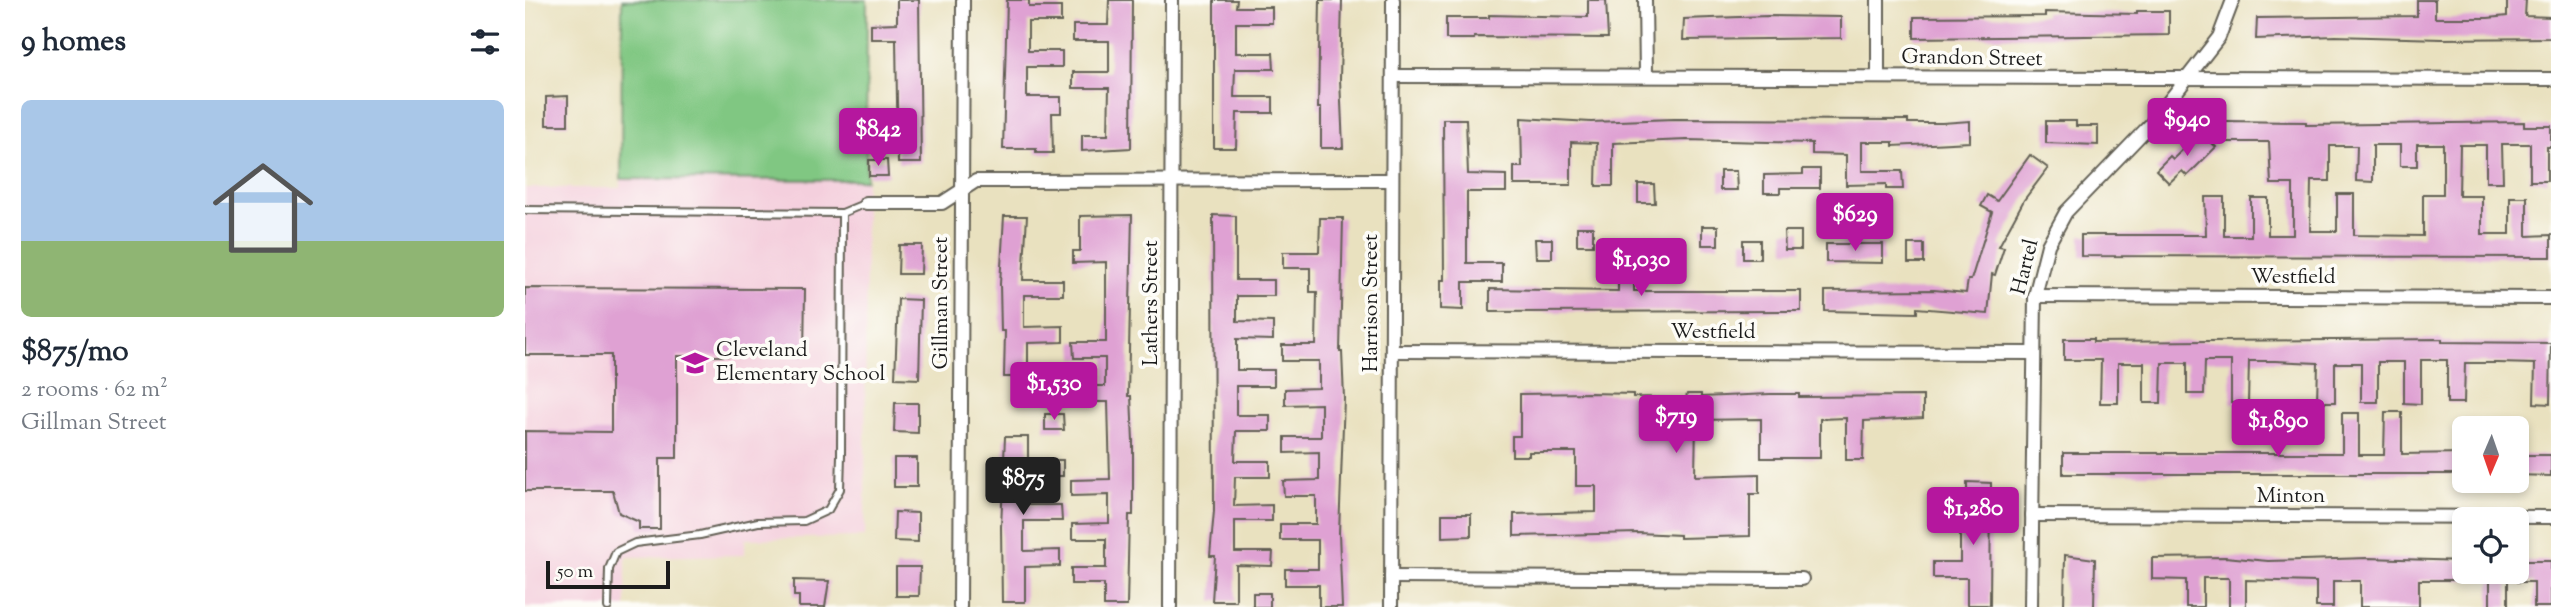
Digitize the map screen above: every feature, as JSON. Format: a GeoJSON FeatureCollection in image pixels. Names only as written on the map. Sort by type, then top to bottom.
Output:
{"type":"FeatureCollection","features":[{"type":"Feature","properties":{"kind":"street","name":"Gillman Street"},"geometry":{"type":"LineString","coordinates":[[960,607],[963,0]]}},
{"type":"Feature","properties":{"kind":"street","name":"Lathers Street"},"geometry":{"type":"LineString","coordinates":[[1170,607],[1172,0]]}},
{"type":"Feature","properties":{"kind":"street","name":"Harrison Street"},"geometry":{"type":"LineString","coordinates":[[1391,607],[1393,0]]}},
{"type":"Feature","properties":{"kind":"street"},"geometry":{"type":"LineString","coordinates":[[1645,0],[1646,75]]}},
{"type":"Feature","properties":{"kind":"street"},"geometry":{"type":"LineString","coordinates":[[1878,0],[1878,77]]}},
{"type":"Feature","properties":{"kind":"street","name":"Hartel"},"geometry":{"type":"LineString","coordinates":[[2031,607],[2035,296],[2048,245],[2066,212],[2152,123],[2219,37],[2233,0]]}},
{"type":"Feature","properties":{"kind":"street","name":"Grandon Street"},"geometry":{"type":"LineString","coordinates":[[1393,76],[2551,79]]}},
{"type":"Feature","properties":{"kind":"street"},"geometry":{"type":"LineString","coordinates":[[866,203],[942,203],[976,181],[1392,180]]}},
{"type":"Feature","properties":{"kind":"street","name":"Westfield"},"geometry":{"type":"LineString","coordinates":[[2035,296],[2551,298]]}},
{"type":"Feature","properties":{"kind":"street","name":"Westfield"},"geometry":{"type":"LineString","coordinates":[[1392,351],[2034,353]]}},
{"type":"Feature","properties":{"kind":"street","name":"Minton"},"geometry":{"type":"LineString","coordinates":[[2032,515],[2551,517]]}},
{"type":"Feature","properties":{"kind":"street"},"geometry":{"type":"LineString","coordinates":[[1391,577],[1803,579]]}},
{"type":"Feature","properties":{"kind":"lane"},"geometry":{"type":"LineString","coordinates":[[525,210],[842,213],[866,203]]}},
{"type":"Feature","properties":{"kind":"lane"},"geometry":{"type":"LineString","coordinates":[[608,607],[609,569],[616,552],[635,543],[700,535],[758,522],[804,521],[828,510],[840,489],[842,213]]}},
{"type":"Feature","properties":{"kind":"shaded area","name":"Cleveland Elementary School"},"geometry":{"type":"Polygon","coordinates":[[[621,179],[866,180],[865,537],[745,539],[745,555],[626,557],[626,607],[525,607],[525,188],[620,188],[621,179]]]}},
{"type":"Feature","properties":{"kind":"green space"},"geometry":{"type":"Polygon","coordinates":[[[622,0],[867,0],[866,180],[621,179],[622,0]]]}},
{"type":"Feature","properties":{"kind":"building"},"geometry":{"type":"Polygon","coordinates":[[[897,0],[919,0],[921,163],[898,163],[896,39],[871,39],[871,24],[897,23],[897,0]]]}},
{"type":"Feature","properties":{"kind":"building"},"geometry":{"type":"Polygon","coordinates":[[[1007,0],[1029,0],[1029,7],[1061,7],[1061,22],[1028,22],[1028,51],[1062,51],[1062,67],[1027,67],[1027,97],[1061,97],[1061,113],[1052,113],[1053,153],[1036,153],[1036,149],[1003,149],[1007,0]]]}},
{"type":"Feature","properties":{"kind":"building"},"geometry":{"type":"Polygon","coordinates":[[[1109,0],[1132,0],[1131,148],[1082,151],[1082,135],[1108,135],[1109,88],[1073,88],[1073,72],[1109,72],[1109,41],[1073,41],[1073,25],[1108,25],[1109,0]]]}},
{"type":"Feature","properties":{"kind":"building"},"geometry":{"type":"Polygon","coordinates":[[[1214,0],[1237,0],[1236,7],[1272,7],[1272,23],[1236,23],[1236,53],[1273,53],[1274,69],[1235,69],[1234,97],[1273,97],[1273,113],[1237,113],[1236,148],[1214,148],[1214,0]]]}},
{"type":"Feature","properties":{"kind":"building"},"geometry":{"type":"Polygon","coordinates":[[[1320,0],[1342,0],[1340,79],[1343,148],[1321,148],[1321,108],[1318,108],[1320,0]]]}},
{"type":"Feature","properties":{"kind":"building"},"geometry":{"type":"Polygon","coordinates":[[[1588,0],[1606,0],[1608,38],[1446,39],[1446,18],[1489,18],[1489,15],[1588,17],[1588,0]]]}},
{"type":"Feature","properties":{"kind":"building"},"geometry":{"type":"Polygon","coordinates":[[[2417,0],[2435,0],[2435,18],[2488,18],[2507,16],[2507,0],[2526,0],[2525,16],[2551,17],[2551,38],[2335,36],[2256,39],[2257,18],[2417,16],[2417,0]]]}},
{"type":"Feature","properties":{"kind":"building"},"geometry":{"type":"Polygon","coordinates":[[[2137,11],[2169,11],[2169,35],[1914,38],[1914,17],[2045,16],[2045,12],[2137,14],[2137,11]]]}},
{"type":"Feature","properties":{"kind":"building"},"geometry":{"type":"Polygon","coordinates":[[[1841,17],[1841,38],[1683,40],[1684,19],[1841,17]]]}},
{"type":"Feature","properties":{"kind":"building"},"geometry":{"type":"Polygon","coordinates":[[[568,96],[568,125],[546,125],[546,97],[568,96]]]}},
{"type":"Feature","properties":{"kind":"building"},"geometry":{"type":"Polygon","coordinates":[[[1521,118],[1591,122],[1674,119],[1908,120],[1908,123],[1970,121],[1970,142],[1893,146],[1893,142],[1862,142],[1862,171],[1902,171],[1903,189],[1886,189],[1886,184],[1846,185],[1846,155],[1812,154],[1812,143],[1687,140],[1613,143],[1613,186],[1596,186],[1597,143],[1571,142],[1571,185],[1514,185],[1514,167],[1522,167],[1521,118]]]}},
{"type":"Feature","properties":{"kind":"building"},"geometry":{"type":"Polygon","coordinates":[[[1443,119],[1466,119],[1468,174],[1506,175],[1506,192],[1467,192],[1467,263],[1502,263],[1502,282],[1463,282],[1463,310],[1440,309],[1440,280],[1444,280],[1443,119]]]}},
{"type":"Feature","properties":{"kind":"building"},"geometry":{"type":"Polygon","coordinates":[[[2046,121],[2076,121],[2076,126],[2098,126],[2098,145],[2046,143],[2046,121]]]}},
{"type":"Feature","properties":{"kind":"building"},"geometry":{"type":"Polygon","coordinates":[[[2224,121],[2306,122],[2306,125],[2524,122],[2524,126],[2551,126],[2551,147],[2547,147],[2547,181],[2530,181],[2530,144],[2502,144],[2503,182],[2486,182],[2486,145],[2460,145],[2459,196],[2482,196],[2482,234],[2510,234],[2510,197],[2527,197],[2527,236],[2551,235],[2551,257],[2081,256],[2081,235],[2206,235],[2205,197],[2224,197],[2224,236],[2251,236],[2251,198],[2268,198],[2268,235],[2293,235],[2293,184],[2271,184],[2269,142],[2224,142],[2224,121]],[[2417,144],[2417,166],[2400,166],[2400,145],[2373,145],[2373,182],[2356,181],[2357,146],[2330,146],[2330,181],[2311,181],[2310,231],[2337,231],[2337,194],[2354,194],[2354,235],[2423,236],[2423,194],[2443,194],[2443,144],[2417,144]]]}},
{"type":"Feature","properties":{"kind":"building"},"geometry":{"type":"Polygon","coordinates":[[[2201,132],[2216,147],[2187,176],[2182,171],[2169,183],[2156,170],[2170,156],[2173,159],[2201,132]]]}},
{"type":"Feature","properties":{"kind":"building"},"geometry":{"type":"Polygon","coordinates":[[[2030,155],[2048,168],[2024,200],[1999,246],[2004,247],[1995,275],[1992,274],[1988,314],[1917,308],[1917,313],[1825,311],[1825,291],[1934,290],[1966,293],[1992,212],[1981,206],[1987,195],[1997,201],[2030,155]]]}},
{"type":"Feature","properties":{"kind":"building"},"geometry":{"type":"Polygon","coordinates":[[[869,160],[887,160],[888,176],[869,176],[869,160]]]}},
{"type":"Feature","properties":{"kind":"building"},"geometry":{"type":"Polygon","coordinates":[[[1803,169],[1820,169],[1820,188],[1780,188],[1780,193],[1764,193],[1764,175],[1803,174],[1803,169]]]}},
{"type":"Feature","properties":{"kind":"building"},"geometry":{"type":"Polygon","coordinates":[[[1720,171],[1736,171],[1737,190],[1720,190],[1720,171]]]}},
{"type":"Feature","properties":{"kind":"building"},"geometry":{"type":"Polygon","coordinates":[[[1638,184],[1654,184],[1655,203],[1638,203],[1638,184]]]}},
{"type":"Feature","properties":{"kind":"building"},"geometry":{"type":"Polygon","coordinates":[[[1132,215],[1128,396],[1131,396],[1133,441],[1133,515],[1129,515],[1127,606],[1104,606],[1104,584],[1071,584],[1071,568],[1106,568],[1106,539],[1072,539],[1072,524],[1109,523],[1109,495],[1071,496],[1071,480],[1110,479],[1108,402],[1073,402],[1073,386],[1105,386],[1105,358],[1074,358],[1073,342],[1106,342],[1106,262],[1073,263],[1073,251],[1080,251],[1080,216],[1132,215]]]}},
{"type":"Feature","properties":{"kind":"building"},"geometry":{"type":"Polygon","coordinates":[[[1213,215],[1236,216],[1236,280],[1274,280],[1274,296],[1237,296],[1237,321],[1273,322],[1273,340],[1237,339],[1237,370],[1274,370],[1274,386],[1236,386],[1236,415],[1270,415],[1270,431],[1236,431],[1235,461],[1270,461],[1270,477],[1235,477],[1234,506],[1272,505],[1272,521],[1235,521],[1235,552],[1273,552],[1272,566],[1236,565],[1236,601],[1212,601],[1215,556],[1210,556],[1214,511],[1213,215]]]}},
{"type":"Feature","properties":{"kind":"building"},"geometry":{"type":"Polygon","coordinates":[[[1004,216],[1027,216],[1023,280],[1063,280],[1063,295],[1024,295],[1024,327],[1063,326],[1063,342],[1028,343],[1028,377],[1004,377],[1005,331],[1001,331],[1000,284],[1004,216]]]}},
{"type":"Feature","properties":{"kind":"building"},"geometry":{"type":"Polygon","coordinates":[[[1320,218],[1343,218],[1340,352],[1344,398],[1339,533],[1342,607],[1319,607],[1319,585],[1285,585],[1285,569],[1318,569],[1318,540],[1280,540],[1280,524],[1316,524],[1316,496],[1284,496],[1283,481],[1319,480],[1319,452],[1285,453],[1285,437],[1321,437],[1321,404],[1285,405],[1285,389],[1319,388],[1319,361],[1282,361],[1282,345],[1316,345],[1317,292],[1310,292],[1310,268],[1283,268],[1283,252],[1319,252],[1320,218]]]}},
{"type":"Feature","properties":{"kind":"building"},"geometry":{"type":"Polygon","coordinates":[[[1702,226],[1718,226],[1718,245],[1702,245],[1702,226]]]}},
{"type":"Feature","properties":{"kind":"building"},"geometry":{"type":"Polygon","coordinates":[[[1577,227],[1593,227],[1593,245],[1577,245],[1577,227]]]}},
{"type":"Feature","properties":{"kind":"building"},"geometry":{"type":"Polygon","coordinates":[[[1784,231],[1801,231],[1801,250],[1785,250],[1784,231]]]}},
{"type":"Feature","properties":{"kind":"building"},"geometry":{"type":"Polygon","coordinates":[[[1535,239],[1552,239],[1552,258],[1536,258],[1535,239]]]}},
{"type":"Feature","properties":{"kind":"building"},"geometry":{"type":"Polygon","coordinates":[[[1743,240],[1760,240],[1760,259],[1743,259],[1743,240]]]}},
{"type":"Feature","properties":{"kind":"building"},"geometry":{"type":"Polygon","coordinates":[[[1826,244],[1883,244],[1883,263],[1826,262],[1826,244]]]}},
{"type":"Feature","properties":{"kind":"building"},"geometry":{"type":"Polygon","coordinates":[[[1908,244],[1924,244],[1924,263],[1908,263],[1908,244]]]}},
{"type":"Feature","properties":{"kind":"building"},"geometry":{"type":"Polygon","coordinates":[[[899,245],[922,245],[921,274],[898,274],[899,245]]]}},
{"type":"Feature","properties":{"kind":"building"},"geometry":{"type":"Polygon","coordinates":[[[1618,251],[1634,251],[1634,291],[1801,291],[1801,311],[1490,312],[1490,289],[1618,291],[1618,251]]]}},
{"type":"Feature","properties":{"kind":"building"},"geometry":{"type":"Polygon","coordinates":[[[525,288],[805,289],[804,356],[677,356],[677,458],[660,458],[660,529],[639,529],[639,522],[619,513],[613,491],[525,491],[525,431],[611,432],[611,355],[525,355],[525,288]]]}},
{"type":"Feature","properties":{"kind":"building"},"geometry":{"type":"Polygon","coordinates":[[[898,299],[921,300],[919,379],[895,378],[898,299]]]}},
{"type":"Feature","properties":{"kind":"building"},"geometry":{"type":"Polygon","coordinates":[[[2064,339],[2093,339],[2093,342],[2442,339],[2442,342],[2551,343],[2550,404],[2534,403],[2535,364],[2498,363],[2465,363],[2464,403],[2447,403],[2447,360],[2421,360],[2421,404],[2404,403],[2404,362],[2378,362],[2378,402],[2361,402],[2361,363],[2335,363],[2335,402],[2317,402],[2318,363],[2275,361],[2249,361],[2248,403],[2231,403],[2231,361],[2205,361],[2204,394],[2187,394],[2187,363],[2162,363],[2161,403],[2144,403],[2144,363],[2118,363],[2118,403],[2100,403],[2101,360],[2064,360],[2064,339]]]}},
{"type":"Feature","properties":{"kind":"building"},"geometry":{"type":"Polygon","coordinates":[[[1590,393],[1686,398],[1687,394],[1701,394],[1701,397],[1770,394],[1799,394],[1799,397],[1923,396],[1923,418],[1864,421],[1863,460],[1846,460],[1846,418],[1820,419],[1820,458],[1761,458],[1761,419],[1696,420],[1695,476],[1759,474],[1759,494],[1750,494],[1750,536],[1680,538],[1680,535],[1638,533],[1514,536],[1514,514],[1596,512],[1596,486],[1576,486],[1576,452],[1529,452],[1529,456],[1512,456],[1512,436],[1520,436],[1520,394],[1590,393]]]}},
{"type":"Feature","properties":{"kind":"building"},"geometry":{"type":"Polygon","coordinates":[[[895,403],[918,403],[918,433],[894,432],[895,403]]]}},
{"type":"Feature","properties":{"kind":"building"},"geometry":{"type":"Polygon","coordinates":[[[2385,412],[2402,412],[2402,454],[2452,453],[2452,474],[2063,474],[2063,453],[2342,453],[2342,413],[2359,413],[2359,455],[2384,455],[2385,412]]]}},
{"type":"Feature","properties":{"kind":"building"},"geometry":{"type":"Polygon","coordinates":[[[1045,414],[1063,414],[1064,430],[1045,430],[1045,414]]]}},
{"type":"Feature","properties":{"kind":"building"},"geometry":{"type":"Polygon","coordinates":[[[1005,437],[1028,437],[1028,460],[1063,460],[1063,476],[1026,476],[1026,505],[1061,505],[1062,521],[1024,521],[1024,551],[1060,550],[1060,566],[1025,567],[1025,602],[1002,602],[1001,527],[1005,437]]]}},
{"type":"Feature","properties":{"kind":"building"},"geometry":{"type":"Polygon","coordinates":[[[2529,455],[2551,455],[2551,476],[2529,475],[2529,455]]]}},
{"type":"Feature","properties":{"kind":"building"},"geometry":{"type":"Polygon","coordinates":[[[894,458],[917,458],[917,487],[894,487],[894,458]]]}},
{"type":"Feature","properties":{"kind":"building"},"geometry":{"type":"Polygon","coordinates":[[[1967,482],[1991,483],[1990,605],[1967,605],[1967,578],[1933,578],[1933,562],[1960,562],[1960,529],[1967,529],[1967,482]]]}},
{"type":"Feature","properties":{"kind":"building"},"geometry":{"type":"Polygon","coordinates":[[[895,512],[918,513],[918,542],[894,541],[895,512]]]}},
{"type":"Feature","properties":{"kind":"building"},"geometry":{"type":"Polygon","coordinates":[[[1442,514],[1471,514],[1471,536],[1442,537],[1442,514]]]}},
{"type":"Feature","properties":{"kind":"building"},"geometry":{"type":"Polygon","coordinates":[[[2065,555],[2095,559],[2094,607],[2064,607],[2065,555]]]}},
{"type":"Feature","properties":{"kind":"building"},"geometry":{"type":"Polygon","coordinates":[[[2152,558],[2452,561],[2452,580],[2419,580],[2419,607],[2360,607],[2360,581],[2333,581],[2333,607],[2316,607],[2316,582],[2246,580],[2246,607],[2229,607],[2229,578],[2203,578],[2203,607],[2186,607],[2186,580],[2152,579],[2152,558]]]}},
{"type":"Feature","properties":{"kind":"building"},"geometry":{"type":"Polygon","coordinates":[[[2529,561],[2551,561],[2551,607],[2534,607],[2534,582],[2529,582],[2529,561]]]}},
{"type":"Feature","properties":{"kind":"building"},"geometry":{"type":"Polygon","coordinates":[[[896,567],[920,567],[919,596],[896,596],[896,567]]]}},
{"type":"Feature","properties":{"kind":"building"},"geometry":{"type":"Polygon","coordinates":[[[794,580],[829,581],[825,607],[799,607],[799,596],[794,596],[794,580]]]}},
{"type":"Feature","properties":{"kind":"building"},"geometry":{"type":"Polygon","coordinates":[[[2490,584],[2508,584],[2508,607],[2490,607],[2490,584]]]}},
{"type":"Feature","properties":{"kind":"building"},"geometry":{"type":"Polygon","coordinates":[[[1253,593],[1270,593],[1270,607],[1253,607],[1253,593]]]}},
{"type":"Feature","properties":{"kind":"place","name":"Cleveland Elementary School"},"geometry":{"type":"Point","coordinates":[695,363]}}]}
